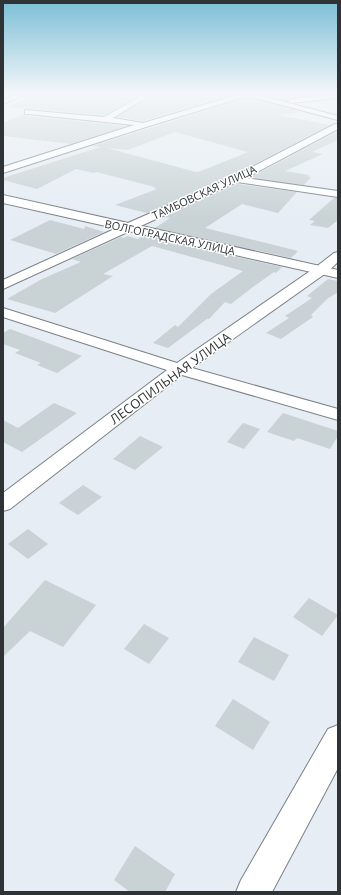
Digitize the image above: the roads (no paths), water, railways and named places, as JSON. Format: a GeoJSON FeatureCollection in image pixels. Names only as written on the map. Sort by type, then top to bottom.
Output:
{"type":"FeatureCollection","features":[{"type":"Feature","properties":{"kind":"street"},"geometry":{"type":"LineString","coordinates":[[3,170],[113,135]]}},
{"type":"Feature","properties":{"kind":"street","name":"ТАМБОВСКАЯ УЛИЦА"},"geometry":{"type":"LineString","coordinates":[[3,285],[125,228],[236,179],[321,135]]}},
{"type":"Feature","properties":{"kind":"street"},"geometry":{"type":"LineString","coordinates":[[236,179],[338,194]]}},
{"type":"Feature","properties":{"kind":"street","name":"ВОЛГОГРАДСКАЯ УЛИЦА"},"geometry":{"type":"LineString","coordinates":[[3,199],[125,228],[338,274]]}},
{"type":"Feature","properties":{"kind":"street","name":"ЛЕСОПИЛЬНАЯ УЛИЦА"},"geometry":{"type":"LineString","coordinates":[[3,504],[179,369],[321,270],[338,256]]}},
{"type":"Feature","properties":{"kind":"street"},"geometry":{"type":"LineString","coordinates":[[3,312],[179,369],[338,415]]}},
{"type":"Feature","properties":{"kind":"street"},"geometry":{"type":"LineString","coordinates":[[253,892],[338,739]]}}]}
